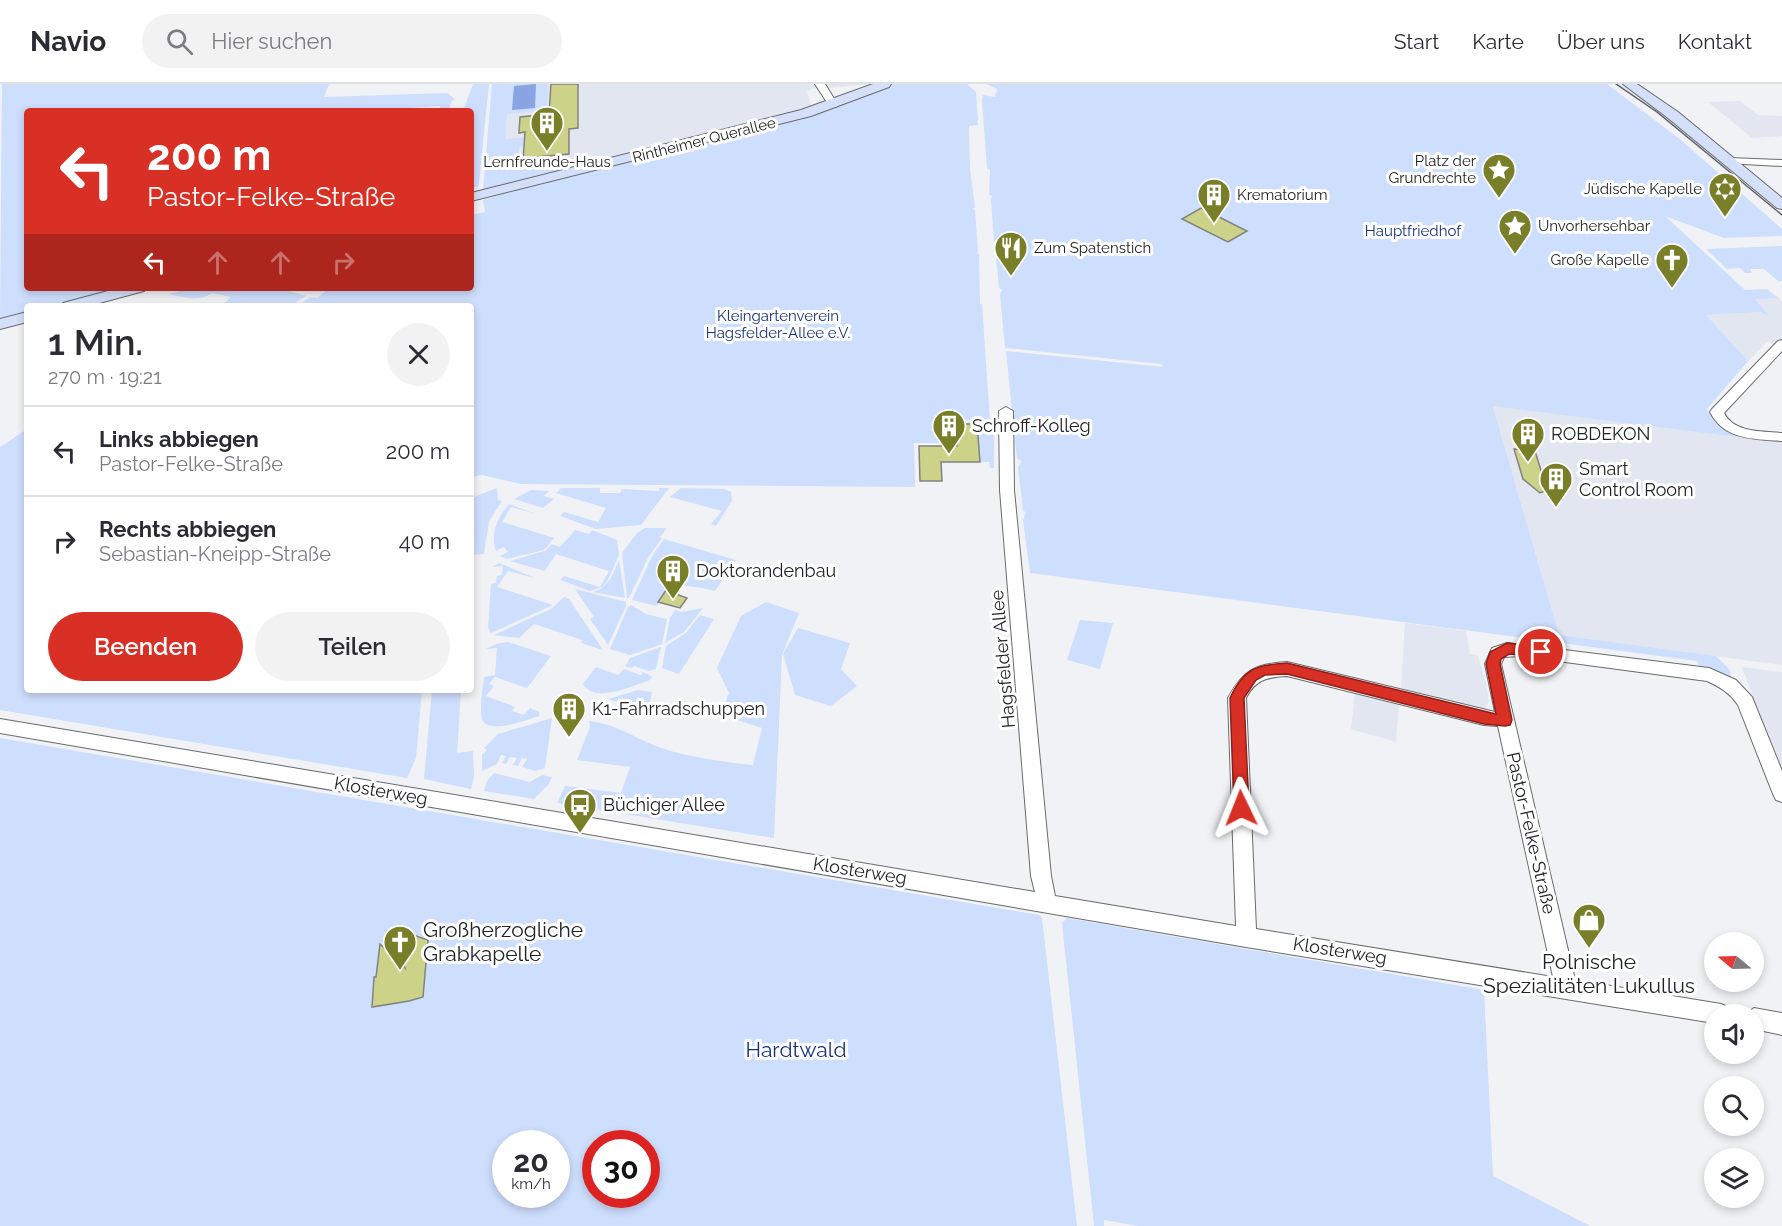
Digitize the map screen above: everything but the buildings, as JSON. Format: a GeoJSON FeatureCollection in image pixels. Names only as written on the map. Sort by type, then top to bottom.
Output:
{"type":"FeatureCollection","features":[{"type":"Feature","properties":{"kind":"street"},"geometry":{"type":"LineString","coordinates":[[820,84],[822,90],[830,94]]}},
{"type":"Feature","properties":{"kind":"street","name":"Rintheimer Querallee"},"geometry":{"type":"LineString","coordinates":[[474,201],[830,94],[885,84]]}},
{"type":"Feature","properties":{"kind":"street"},"geometry":{"type":"LineString","coordinates":[[1629,84],[1674,115],[1782,205]]}},
{"type":"Feature","properties":{"kind":"street"},"geometry":{"type":"LineString","coordinates":[[1729,161],[1782,163]]}},
{"type":"Feature","properties":{"kind":"street"},"geometry":{"type":"LineString","coordinates":[[1729,161],[1752,194],[1782,221]]}},
{"type":"Feature","properties":{"kind":"street","name":"Rintheimer Querallee"},"geometry":{"type":"LineString","coordinates":[[474,196],[520,186]]}},
{"type":"Feature","properties":{"kind":"street"},"geometry":{"type":"LineString","coordinates":[[80,303],[126,291]]}},
{"type":"Feature","properties":{"kind":"street"},"geometry":{"type":"LineString","coordinates":[[0,324],[24,318]]}},
{"type":"Feature","properties":{"kind":"street"},"geometry":{"type":"LineString","coordinates":[[1782,344],[1717,412],[1730,428],[1782,437]]}},
{"type":"Feature","properties":{"kind":"street","name":"Hagsfelder Allee"},"geometry":{"type":"LineString","coordinates":[[1006,411],[1007,489],[1039,853],[1047,902]]}},
{"type":"Feature","properties":{"kind":"street","name":"Pastor-Felke-Straße"},"geometry":{"type":"LineString","coordinates":[[1566,988],[1493,664],[1498,653],[1507,649],[1709,675],[1728,682],[1746,702],[1782,794]]}},
{"type":"Feature","properties":{"kind":"street"},"geometry":{"type":"LineString","coordinates":[[1246,937],[1237,698],[1242,686],[1251,676],[1263,670],[1287,669],[1484,718],[1505,720]]}},
{"type":"Feature","properties":{"kind":"street","name":"Klosterweg"},"geometry":{"type":"LineString","coordinates":[[0,726],[1246,937],[1704,1011]]}},
{"type":"Feature","properties":{"kind":"street"},"geometry":{"type":"LineString","coordinates":[[1764,1021],[1782,1024]]}},
{"type":"Feature","properties":{"kind":"shaded area"},"geometry":{"type":"Polygon","coordinates":[[[496,84],[874,84],[811,89],[807,92],[811,105],[809,108],[617,158],[602,156],[597,159],[600,162],[486,190],[496,84]]]}},
{"type":"Feature","properties":{"kind":"shaded area"},"geometry":{"type":"Polygon","coordinates":[[[1614,84],[1622,84],[1656,107],[1728,168],[1738,180],[1654,111],[1614,84]]]}},
{"type":"Feature","properties":{"kind":"shaded area"},"geometry":{"type":"Polygon","coordinates":[[[1740,101],[1758,115],[1782,116],[1782,136],[1752,138],[1708,102],[1740,101]]]}},
{"type":"Feature","properties":{"kind":"shaded area"},"geometry":{"type":"Polygon","coordinates":[[[1743,291],[1758,297],[1777,296],[1782,301],[1782,352],[1768,341],[1748,361],[1706,315],[1765,312],[1743,291]]]}},
{"type":"Feature","properties":{"kind":"shaded area"},"geometry":{"type":"Polygon","coordinates":[[[1493,405],[1782,442],[1782,665],[1559,635],[1493,405]]]}},
{"type":"Feature","properties":{"kind":"shaded area"},"geometry":{"type":"Polygon","coordinates":[[[1405,623],[1466,631],[1470,654],[1478,656],[1486,683],[1489,701],[1486,708],[1479,712],[1401,688],[1405,623]]]}},
{"type":"Feature","properties":{"kind":"shaded area"},"geometry":{"type":"Polygon","coordinates":[[[1742,667],[1782,672],[1782,776],[1742,667]]]}},
{"type":"Feature","properties":{"kind":"shaded area"},"geometry":{"type":"Polygon","coordinates":[[[1355,692],[1399,704],[1396,742],[1351,729],[1355,692]]]}},
{"type":"Feature","properties":{"kind":"green space"},"geometry":{"type":"Polygon","coordinates":[[[2,84],[329,84],[324,97],[447,93],[455,99],[451,102],[450,108],[440,108],[440,106],[406,108],[24,108],[24,291],[108,291],[61,303],[24,303],[24,312],[0,318],[2,84]]]}},
{"type":"Feature","properties":{"kind":"green space"},"geometry":{"type":"Polygon","coordinates":[[[473,84],[489,84],[478,187],[474,188],[474,108],[464,108],[473,84]]]}},
{"type":"Feature","properties":{"kind":"green space"},"geometry":{"type":"Polygon","coordinates":[[[492,84],[548,84],[547,110],[507,114],[505,139],[538,137],[531,144],[519,147],[518,163],[570,159],[581,155],[600,162],[483,190],[492,84]]]}},
{"type":"Feature","properties":{"kind":"green space","name":"Kleingartenverein Hagsfelder-Allee e.V."},"geometry":{"type":"Polygon","coordinates":[[[890,84],[967,84],[976,92],[978,125],[969,126],[970,169],[975,207],[973,209],[975,210],[978,252],[976,254],[979,254],[980,304],[982,304],[990,421],[959,420],[959,424],[956,424],[956,433],[940,433],[941,443],[914,443],[915,487],[521,484],[482,475],[474,476],[474,303],[302,303],[310,297],[317,298],[326,291],[474,291],[474,214],[485,212],[483,200],[827,110],[890,84]]]}},
{"type":"Feature","properties":{"kind":"green space","name":"Hauptfriedhof"},"geometry":{"type":"Polygon","coordinates":[[[986,84],[1607,84],[1681,140],[1782,229],[1782,236],[1724,238],[1665,216],[1745,290],[1767,289],[1778,298],[1755,299],[1768,315],[1761,312],[1706,315],[1748,361],[1707,409],[1714,422],[1738,437],[1493,406],[1559,635],[1554,635],[1555,642],[1030,573],[1023,520],[1026,512],[1023,511],[1018,467],[1022,461],[1017,459],[1013,418],[1015,413],[1012,411],[1006,351],[1163,367],[1162,364],[1005,348],[1000,295],[1002,290],[999,288],[995,244],[997,243],[994,241],[992,196],[989,195],[990,170],[987,168],[982,100],[983,95],[995,97],[997,89],[986,84]]]}},
{"type":"Feature","properties":{"kind":"green space"},"geometry":{"type":"Polygon","coordinates":[[[1782,246],[1782,281],[1778,281],[1764,269],[1750,269],[1752,273],[1745,273],[1740,268],[1727,269],[1706,249],[1782,246]]]}},
{"type":"Feature","properties":{"kind":"green space"},"geometry":{"type":"Polygon","coordinates":[[[180,291],[288,291],[307,296],[296,303],[224,303],[231,297],[212,293],[202,298],[169,294],[180,291]]]}},
{"type":"Feature","properties":{"kind":"green space"},"geometry":{"type":"Polygon","coordinates":[[[967,422],[994,422],[994,468],[990,468],[989,462],[980,462],[977,425],[967,422]]]}},
{"type":"Feature","properties":{"kind":"green space"},"geometry":{"type":"Polygon","coordinates":[[[24,431],[24,693],[422,693],[416,758],[407,778],[0,710],[0,447],[24,431]]]}},
{"type":"Feature","properties":{"kind":"green space"},"geometry":{"type":"Polygon","coordinates":[[[497,488],[498,500],[502,501],[489,521],[484,554],[474,555],[474,497],[497,488]]]}},
{"type":"Feature","properties":{"kind":"green space"},"geometry":{"type":"Polygon","coordinates":[[[561,488],[600,488],[600,493],[620,493],[622,489],[659,491],[659,488],[669,488],[641,525],[596,529],[560,516],[564,512],[598,522],[606,508],[556,493],[561,488]]]}},
{"type":"Feature","properties":{"kind":"green space"},"geometry":{"type":"Polygon","coordinates":[[[681,488],[725,489],[731,492],[732,501],[716,526],[711,524],[722,511],[670,497],[681,488]]]}},
{"type":"Feature","properties":{"kind":"green space"},"geometry":{"type":"Polygon","coordinates":[[[531,490],[549,491],[544,496],[554,499],[543,508],[514,499],[531,490]]]}},
{"type":"Feature","properties":{"kind":"green space"},"geometry":{"type":"Polygon","coordinates":[[[509,504],[536,514],[511,507],[502,522],[554,538],[544,550],[507,559],[500,556],[508,552],[504,547],[496,551],[494,532],[501,515],[509,504]]]}},
{"type":"Feature","properties":{"kind":"green space"},"geometry":{"type":"Polygon","coordinates":[[[645,528],[667,528],[627,598],[622,553],[637,533],[645,528]]]}},
{"type":"Feature","properties":{"kind":"green space"},"geometry":{"type":"Polygon","coordinates":[[[575,530],[589,534],[592,530],[617,540],[619,555],[607,582],[602,587],[590,591],[560,580],[564,576],[600,587],[609,571],[556,554],[545,571],[510,561],[545,551],[552,544],[560,547],[575,530]]]}},
{"type":"Feature","properties":{"kind":"green space"},"geometry":{"type":"Polygon","coordinates":[[[664,539],[736,560],[715,591],[671,583],[657,606],[632,600],[652,556],[664,539]]]}},
{"type":"Feature","properties":{"kind":"green space"},"geometry":{"type":"Polygon","coordinates":[[[619,560],[625,598],[593,592],[607,583],[619,560]]]}},
{"type":"Feature","properties":{"kind":"green space"},"geometry":{"type":"Polygon","coordinates":[[[499,563],[535,578],[508,571],[497,587],[553,605],[491,633],[488,628],[491,584],[496,583],[497,576],[502,575],[503,566],[493,567],[499,563]]]}},
{"type":"Feature","properties":{"kind":"green space"},"geometry":{"type":"Polygon","coordinates":[[[575,589],[626,602],[608,645],[590,619],[594,617],[575,589]]]}},
{"type":"Feature","properties":{"kind":"green space"},"geometry":{"type":"Polygon","coordinates":[[[564,597],[569,599],[603,650],[581,643],[582,640],[534,624],[519,638],[494,635],[551,609],[564,597]]]}},
{"type":"Feature","properties":{"kind":"green space"},"geometry":{"type":"Polygon","coordinates":[[[766,602],[799,613],[782,655],[774,838],[557,803],[565,786],[621,793],[630,767],[577,760],[590,727],[589,721],[613,727],[674,752],[753,765],[762,728],[720,715],[729,693],[717,668],[741,616],[766,602]]]}},
{"type":"Feature","properties":{"kind":"green space"},"geometry":{"type":"Polygon","coordinates":[[[631,605],[646,614],[667,619],[662,644],[630,655],[610,649],[628,607],[631,605]]]}},
{"type":"Feature","properties":{"kind":"green space"},"geometry":{"type":"Polygon","coordinates":[[[703,608],[684,632],[665,643],[670,618],[675,610],[681,612],[703,608]]]}},
{"type":"Feature","properties":{"kind":"green space"},"geometry":{"type":"Polygon","coordinates":[[[700,615],[714,619],[679,674],[662,668],[666,646],[686,633],[700,615]]]}},
{"type":"Feature","properties":{"kind":"green space"},"geometry":{"type":"Polygon","coordinates":[[[1080,620],[1113,623],[1100,669],[1067,660],[1080,620]]]}},
{"type":"Feature","properties":{"kind":"green space"},"geometry":{"type":"Polygon","coordinates":[[[798,628],[850,643],[841,669],[857,686],[831,706],[795,695],[783,654],[798,628]]]}},
{"type":"Feature","properties":{"kind":"green space"},"geometry":{"type":"Polygon","coordinates":[[[1559,635],[1716,656],[1730,670],[1731,679],[1701,670],[1697,661],[1561,643],[1559,635]]]}},
{"type":"Feature","properties":{"kind":"green space"},"geometry":{"type":"Polygon","coordinates":[[[508,642],[551,656],[527,688],[495,677],[489,684],[494,686],[486,696],[515,707],[512,711],[524,715],[530,708],[539,712],[539,716],[509,725],[492,726],[486,724],[482,719],[481,704],[484,677],[495,675],[497,648],[486,649],[508,642]]]}},
{"type":"Feature","properties":{"kind":"green space"},"geometry":{"type":"Polygon","coordinates":[[[661,647],[656,669],[649,671],[634,666],[632,668],[625,666],[630,658],[661,647]]]}},
{"type":"Feature","properties":{"kind":"green space"},"geometry":{"type":"Polygon","coordinates":[[[596,667],[618,675],[624,669],[641,675],[643,672],[653,677],[648,681],[614,692],[596,693],[583,684],[596,667]]]}},
{"type":"Feature","properties":{"kind":"green space"},"geometry":{"type":"Polygon","coordinates":[[[638,690],[652,692],[648,712],[608,699],[638,690]]]}},
{"type":"Feature","properties":{"kind":"green space"},"geometry":{"type":"Polygon","coordinates":[[[432,693],[461,693],[457,753],[473,751],[474,777],[471,789],[424,779],[432,693]]]}},
{"type":"Feature","properties":{"kind":"green space"},"geometry":{"type":"Polygon","coordinates":[[[552,718],[545,768],[535,771],[522,767],[527,759],[522,758],[518,766],[513,765],[517,758],[510,757],[506,764],[502,763],[506,756],[501,755],[497,764],[482,771],[482,755],[487,750],[484,748],[498,734],[552,718]]]}},
{"type":"Feature","properties":{"kind":"green space","name":"Hardtwald"},"geometry":{"type":"Polygon","coordinates":[[[0,738],[1039,915],[1042,918],[1077,1226],[0,1226],[0,738]]]}},
{"type":"Feature","properties":{"kind":"green space"},"geometry":{"type":"Polygon","coordinates":[[[494,773],[530,782],[542,775],[552,777],[549,784],[534,799],[484,791],[487,781],[494,773]]]}},
{"type":"Feature","properties":{"kind":"green space"},"geometry":{"type":"Polygon","coordinates":[[[1067,918],[1484,990],[1493,1176],[1590,1226],[1138,1226],[1104,1220],[1104,1226],[1094,1226],[1062,923],[1067,918]]]}},
{"type":"Feature","properties":{"kind":"water"},"geometry":{"type":"Polygon","coordinates":[[[536,84],[535,108],[512,110],[514,86],[536,84]]]}},
{"type":"Feature","properties":{"kind":"tram line"},"geometry":{"type":"LineString","coordinates":[[1616,84],[1657,112],[1782,215]]}},
{"type":"Feature","properties":{"kind":"place","name":"Lernfreunde-Haus"},"geometry":{"type":"Point","coordinates":[547,152]}},
{"type":"Feature","properties":{"kind":"place","name":"Platz der Grundrechte"},"geometry":{"type":"Point","coordinates":[1499,199]}},
{"type":"Feature","properties":{"kind":"place","name":"Jüdische Kapelle"},"geometry":{"type":"Point","coordinates":[1725,218]}},
{"type":"Feature","properties":{"kind":"place","name":"Krematorium"},"geometry":{"type":"Point","coordinates":[1214,224]}},
{"type":"Feature","properties":{"kind":"place","name":"Unvorhersehbar"},"geometry":{"type":"Point","coordinates":[1515,255]}},
{"type":"Feature","properties":{"kind":"place","name":"Zum Spatenstich"},"geometry":{"type":"Point","coordinates":[1011,277]}},
{"type":"Feature","properties":{"kind":"place","name":"Große Kapelle"},"geometry":{"type":"Point","coordinates":[1672,289]}},
{"type":"Feature","properties":{"kind":"place","name":"Schroff-Kolleg"},"geometry":{"type":"Point","coordinates":[949,455]}},
{"type":"Feature","properties":{"kind":"place","name":"ROBDEKON"},"geometry":{"type":"Point","coordinates":[1528,463]}},
{"type":"Feature","properties":{"kind":"place","name":"Smart Control Room"},"geometry":{"type":"Point","coordinates":[1556,508]}},
{"type":"Feature","properties":{"kind":"place","name":"Doktorandenbau"},"geometry":{"type":"Point","coordinates":[673,600]}},
{"type":"Feature","properties":{"kind":"place","name":"K1-Fahrradschuppen"},"geometry":{"type":"Point","coordinates":[569,738]}},
{"type":"Feature","properties":{"kind":"place","name":"Büchiger Allee"},"geometry":{"type":"Point","coordinates":[580,834]}},
{"type":"Feature","properties":{"kind":"place","name":"Polnische Spezialitäten Lukullus"},"geometry":{"type":"Point","coordinates":[1589,949]}},
{"type":"Feature","properties":{"kind":"place","name":"Großherzogliche Grabkapelle"},"geometry":{"type":"Point","coordinates":[400,971]}},
{"type":"Feature","properties":{"kind":"route"},"geometry":{"type":"LineString","coordinates":[[1241,808],[1237,698],[1242,686],[1251,676],[1263,670],[1287,669],[1484,718],[1505,720],[1493,664],[1495,656],[1507,649],[1541,652]]}}]}
